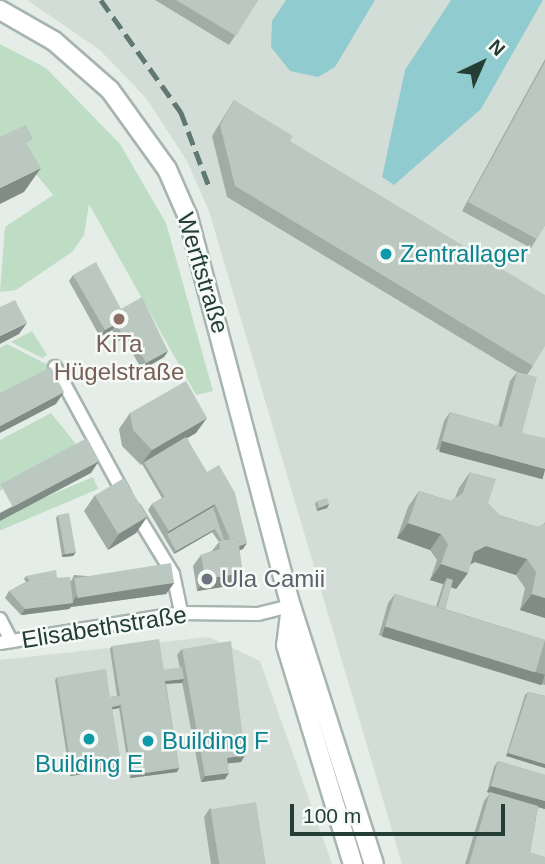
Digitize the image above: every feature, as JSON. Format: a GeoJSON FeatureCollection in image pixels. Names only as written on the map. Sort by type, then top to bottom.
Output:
{"type":"FeatureCollection","features":[{"type":"Feature","properties":{"kind":"main road","name":"Werftstraße"},"geometry":{"type":"LineString","coordinates":[[0,10],[54,41],[110,90],[167,169],[214,305],[291,606],[374,864]]}},
{"type":"Feature","properties":{"kind":"main road","name":"Werftstraße"},"geometry":{"type":"LineString","coordinates":[[291,606],[286,645],[353,864]]}},
{"type":"Feature","properties":{"kind":"street"},"geometry":{"type":"LineString","coordinates":[[55,367],[173,574],[181,613]]}},
{"type":"Feature","properties":{"kind":"street","name":"Elisabethstraße"},"geometry":{"type":"LineString","coordinates":[[6,642],[181,613],[258,614],[291,606]]}},
{"type":"Feature","properties":{"kind":"street"},"geometry":{"type":"LineString","coordinates":[[0,619],[6,642]]}},
{"type":"Feature","properties":{"kind":"shaded area"},"geometry":{"type":"Polygon","coordinates":[[[27,0],[545,0],[545,864],[402,864],[209,211],[187,161],[146,98],[100,50],[27,0]]]}},
{"type":"Feature","properties":{"kind":"shaded area"},"geometry":{"type":"Polygon","coordinates":[[[209,637],[260,661],[332,864],[0,864],[0,660],[209,637]]]}},
{"type":"Feature","properties":{"kind":"green space"},"geometry":{"type":"Polygon","coordinates":[[[0,44],[46,68],[120,144],[166,223],[213,391],[196,395],[89,204],[84,235],[72,252],[16,290],[0,292],[5,227],[53,195],[28,164],[0,153],[0,44]]]}},
{"type":"Feature","properties":{"kind":"green space"},"geometry":{"type":"Polygon","coordinates":[[[32,331],[47,355],[42,358],[11,342],[32,331]]]}},
{"type":"Feature","properties":{"kind":"green space"},"geometry":{"type":"Polygon","coordinates":[[[7,344],[52,367],[0,399],[0,348],[7,344]]]}},
{"type":"Feature","properties":{"kind":"green space"},"geometry":{"type":"Polygon","coordinates":[[[51,413],[76,444],[0,491],[0,440],[51,413]]]}},
{"type":"Feature","properties":{"kind":"green space"},"geometry":{"type":"Polygon","coordinates":[[[93,477],[98,489],[0,531],[0,516],[93,477]]]}},
{"type":"Feature","properties":{"kind":"water"},"geometry":{"type":"Polygon","coordinates":[[[286,0],[375,0],[335,67],[318,77],[290,71],[271,47],[272,21],[286,0]]]}},
{"type":"Feature","properties":{"kind":"water"},"geometry":{"type":"Polygon","coordinates":[[[451,0],[543,0],[481,109],[394,185],[382,177],[405,70],[451,0]]]}},
{"type":"Feature","properties":{"kind":"building"},"geometry":{"type":"Polygon","coordinates":[[[176,0],[258,0],[236,36],[176,0]]]}},
{"type":"Feature","properties":{"kind":"building"},"geometry":{"type":"Polygon","coordinates":[[[545,62],[545,225],[537,239],[468,202],[545,62]]]}},
{"type":"Feature","properties":{"kind":"building","name":"Zentrallager"},"geometry":{"type":"Polygon","coordinates":[[[234,100],[293,136],[290,141],[545,295],[545,346],[533,366],[235,186],[220,125],[234,100]]]}},
{"type":"Feature","properties":{"kind":"building"},"geometry":{"type":"Polygon","coordinates":[[[26,125],[33,139],[26,143],[41,168],[0,188],[0,137],[26,125]]]}},
{"type":"Feature","properties":{"kind":"building","name":"KiTa Hügelstraße"},"geometry":{"type":"Polygon","coordinates":[[[96,262],[121,309],[142,297],[168,351],[146,363],[129,332],[123,335],[116,324],[105,330],[73,275],[96,262]]]}},
{"type":"Feature","properties":{"kind":"building"},"geometry":{"type":"Polygon","coordinates":[[[15,300],[27,323],[0,336],[0,307],[15,300]]]}},
{"type":"Feature","properties":{"kind":"building"},"geometry":{"type":"Polygon","coordinates":[[[51,367],[64,392],[0,426],[0,393],[51,367]]]}},
{"type":"Feature","properties":{"kind":"building"},"geometry":{"type":"Polygon","coordinates":[[[517,372],[537,377],[522,433],[545,438],[545,469],[442,441],[450,412],[502,427],[517,372]]]}},
{"type":"Feature","properties":{"kind":"building"},"geometry":{"type":"Polygon","coordinates":[[[186,381],[207,418],[152,450],[133,430],[130,413],[186,381]]]}},
{"type":"Feature","properties":{"kind":"building"},"geometry":{"type":"Polygon","coordinates":[[[186,437],[207,472],[165,497],[144,462],[186,437]]]}},
{"type":"Feature","properties":{"kind":"building"},"geometry":{"type":"Polygon","coordinates":[[[87,438],[99,461],[13,507],[0,484],[87,438]]]}},
{"type":"Feature","properties":{"kind":"building"},"geometry":{"type":"Polygon","coordinates":[[[219,465],[235,493],[247,543],[239,546],[238,538],[230,539],[215,504],[169,531],[152,504],[219,465]]]}},
{"type":"Feature","properties":{"kind":"building"},"geometry":{"type":"Polygon","coordinates":[[[470,472],[496,479],[488,503],[499,515],[538,527],[545,524],[545,598],[532,594],[536,572],[527,559],[486,546],[474,552],[468,573],[441,564],[448,544],[441,534],[408,523],[419,491],[451,501],[463,493],[470,472]]]}},
{"type":"Feature","properties":{"kind":"building"},"geometry":{"type":"Polygon","coordinates":[[[124,478],[147,517],[118,534],[95,496],[124,478]]]}},
{"type":"Feature","properties":{"kind":"building"},"geometry":{"type":"Polygon","coordinates":[[[327,498],[329,504],[319,508],[317,501],[327,498]]]}},
{"type":"Feature","properties":{"kind":"building"},"geometry":{"type":"Polygon","coordinates":[[[213,507],[224,540],[222,541],[215,529],[176,551],[167,534],[213,507]]]}},
{"type":"Feature","properties":{"kind":"building"},"geometry":{"type":"Polygon","coordinates":[[[69,513],[76,552],[65,554],[58,515],[69,513]]]}},
{"type":"Feature","properties":{"kind":"building"},"geometry":{"type":"Polygon","coordinates":[[[238,538],[243,573],[205,579],[201,555],[220,549],[219,541],[238,538]]]}},
{"type":"Feature","properties":{"kind":"building"},"geometry":{"type":"Polygon","coordinates":[[[171,563],[174,583],[77,598],[74,578],[171,563]]]}},
{"type":"Feature","properties":{"kind":"building"},"geometry":{"type":"Polygon","coordinates":[[[56,570],[57,578],[30,581],[26,576],[56,570]]]}},
{"type":"Feature","properties":{"kind":"building"},"geometry":{"type":"Polygon","coordinates":[[[70,577],[73,603],[25,609],[9,591],[33,579],[70,577]]]}},
{"type":"Feature","properties":{"kind":"building"},"geometry":{"type":"Polygon","coordinates":[[[447,578],[453,580],[445,609],[438,607],[447,578]]]}},
{"type":"Feature","properties":{"kind":"building"},"geometry":{"type":"Polygon","coordinates":[[[395,594],[545,640],[535,672],[385,627],[395,594]]]}},
{"type":"Feature","properties":{"kind":"building"},"geometry":{"type":"Polygon","coordinates":[[[159,639],[164,670],[182,667],[184,679],[165,681],[179,768],[132,775],[121,705],[112,707],[121,765],[72,773],[57,677],[106,669],[110,697],[120,696],[112,646],[159,639]]]}},
{"type":"Feature","properties":{"kind":"building"},"geometry":{"type":"Polygon","coordinates":[[[231,641],[245,755],[227,758],[229,773],[205,776],[182,649],[231,641]]]}},
{"type":"Feature","properties":{"kind":"building"},"geometry":{"type":"Polygon","coordinates":[[[528,692],[545,696],[545,764],[508,753],[528,692]]]}},
{"type":"Feature","properties":{"kind":"building"},"geometry":{"type":"Polygon","coordinates":[[[498,761],[545,775],[545,801],[491,786],[498,761]]]}},
{"type":"Feature","properties":{"kind":"building"},"geometry":{"type":"Polygon","coordinates":[[[490,792],[538,806],[530,852],[545,857],[545,864],[469,864],[490,792]]]}},
{"type":"Feature","properties":{"kind":"building"},"geometry":{"type":"Polygon","coordinates":[[[256,802],[266,864],[219,864],[211,809],[256,802]]]}},
{"type":"Feature","properties":{"kind":"railway"},"geometry":{"type":"LineString","coordinates":[[101,0],[181,112],[209,186]]}},
{"type":"Feature","properties":{"kind":"place","name":"Zentrallager"},"geometry":{"type":"Point","coordinates":[386,254]}},
{"type":"Feature","properties":{"kind":"place","name":"KiTa Hügelstraße"},"geometry":{"type":"Point","coordinates":[119,319]}},
{"type":"Feature","properties":{"kind":"place","name":"Ula Camii"},"geometry":{"type":"Point","coordinates":[207,579]}},
{"type":"Feature","properties":{"kind":"place","name":"Building E"},"geometry":{"type":"Point","coordinates":[89,739]}},
{"type":"Feature","properties":{"kind":"place","name":"Building F"},"geometry":{"type":"Point","coordinates":[148,741]}}]}
